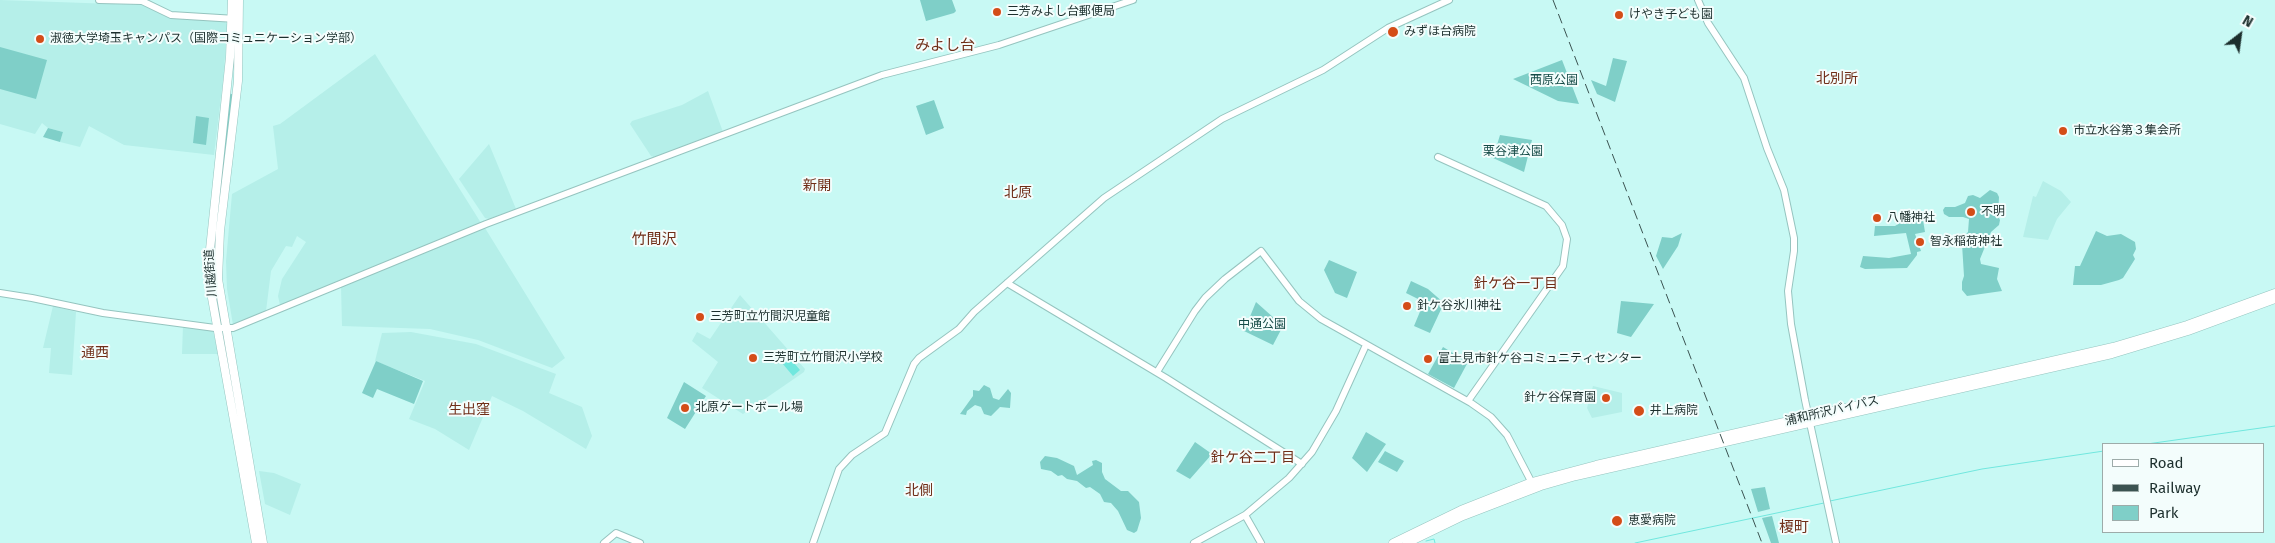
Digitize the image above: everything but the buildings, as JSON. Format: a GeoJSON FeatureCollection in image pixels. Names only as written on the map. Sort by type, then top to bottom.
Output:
{"type":"FeatureCollection","features":[{"type":"Feature","properties":{"kind":"highway","name":"川越街道"},"geometry":{"type":"LineString","coordinates":[[232,0],[235,19],[237,94],[218,256],[219,289],[227,379],[256,543]]}},
{"type":"Feature","properties":{"kind":"highway","name":"川越街道"},"geometry":{"type":"LineString","coordinates":[[235,19],[239,0]]}},
{"type":"Feature","properties":{"kind":"highway","name":"浦和所沢バイパス"},"geometry":{"type":"LineString","coordinates":[[1393,543],[1461,510],[1533,485],[1621,466],[2113,347],[2187,325],[2275,293]]}},
{"type":"Feature","properties":{"kind":"highway","name":"浦和所沢バイパス"},"geometry":{"type":"LineString","coordinates":[[1809,420],[2112,354],[2188,331],[2275,299]]}},
{"type":"Feature","properties":{"kind":"highway","name":"川越街道"},"geometry":{"type":"LineString","coordinates":[[223,328],[236,380],[263,543]]}},
{"type":"Feature","properties":{"kind":"highway"},"geometry":{"type":"LineString","coordinates":[[227,379],[236,380]]}},
{"type":"Feature","properties":{"kind":"highway"},"geometry":{"type":"LineString","coordinates":[[244,476],[253,474]]}},
{"type":"Feature","properties":{"kind":"highway","name":"浦和所沢バイパス"},"geometry":{"type":"LineString","coordinates":[[1407,543],[1533,485]]}},
{"type":"Feature","properties":{"kind":"street"},"geometry":{"type":"LineString","coordinates":[[99,0],[142,1],[171,15],[235,19]]}},
{"type":"Feature","properties":{"kind":"street"},"geometry":{"type":"LineString","coordinates":[[0,293],[103,313],[223,328],[486,224],[882,75],[1009,42],[1133,0]]}},
{"type":"Feature","properties":{"kind":"street"},"geometry":{"type":"LineString","coordinates":[[813,543],[836,477],[843,463],[885,433],[914,364],[959,329],[974,312],[1104,198],[1222,119],[1322,70],[1388,28],[1448,0]]}},
{"type":"Feature","properties":{"kind":"street"},"geometry":{"type":"LineString","coordinates":[[1698,0],[1708,23],[1744,78],[1766,147],[1784,190],[1794,238],[1788,295],[1809,420],[1836,543]]}},
{"type":"Feature","properties":{"kind":"street"},"geometry":{"type":"LineString","coordinates":[[1438,157],[1546,206],[1562,225],[1567,239],[1564,266],[1468,401]]}},
{"type":"Feature","properties":{"kind":"street"},"geometry":{"type":"LineString","coordinates":[[1157,372],[1205,298],[1261,251],[1299,301],[1321,319],[1468,401],[1490,417],[1507,435],[1533,485]]}},
{"type":"Feature","properties":{"kind":"street"},"geometry":{"type":"LineString","coordinates":[[1007,284],[1157,372],[1302,464]]}},
{"type":"Feature","properties":{"kind":"street"},"geometry":{"type":"LineString","coordinates":[[1194,543],[1245,515],[1273,493],[1302,464],[1322,436],[1336,411],[1366,345]]}},
{"type":"Feature","properties":{"kind":"street"},"geometry":{"type":"LineString","coordinates":[[1245,515],[1261,543]]}},
{"type":"Feature","properties":{"kind":"street"},"geometry":{"type":"LineString","coordinates":[[604,543],[616,533],[640,543]]}},
{"type":"Feature","properties":{"kind":"shaded area"},"geometry":{"type":"Polygon","coordinates":[[[0,0],[142,5],[167,17],[224,21],[227,24],[224,72],[214,155],[124,145],[89,126],[80,147],[60,142],[63,132],[48,128],[42,123],[35,134],[0,124],[0,0]]]}},
{"type":"Feature","properties":{"kind":"shaded area"},"geometry":{"type":"Polygon","coordinates":[[[375,54],[481,223],[280,305],[278,296],[282,279],[306,242],[297,236],[292,247],[286,246],[271,271],[266,311],[233,325],[227,289],[226,261],[232,194],[278,169],[273,126],[280,124],[375,54]]]}},
{"type":"Feature","properties":{"kind":"shaded area"},"geometry":{"type":"Polygon","coordinates":[[[708,91],[723,132],[654,157],[651,156],[630,124],[632,121],[682,105],[708,91]]]}},
{"type":"Feature","properties":{"kind":"shaded area"},"geometry":{"type":"Polygon","coordinates":[[[489,144],[516,209],[489,219],[485,218],[459,179],[489,144]]]}},
{"type":"Feature","properties":{"kind":"shaded area"},"geometry":{"type":"Polygon","coordinates":[[[2043,181],[2061,191],[2071,202],[2057,219],[2048,240],[2023,237],[2033,196],[2036,197],[2043,181]]]}},
{"type":"Feature","properties":{"kind":"shaded area"},"geometry":{"type":"Polygon","coordinates":[[[485,228],[565,358],[552,368],[478,340],[430,329],[342,326],[341,286],[485,228]]]}},
{"type":"Feature","properties":{"kind":"shaded area","name":"三芳町立竹間沢小学校"},"geometry":{"type":"Polygon","coordinates":[[[740,295],[805,369],[804,372],[743,414],[702,388],[718,362],[692,341],[697,332],[710,339],[740,295]]]}},
{"type":"Feature","properties":{"kind":"shaded area"},"geometry":{"type":"Polygon","coordinates":[[[53,306],[76,312],[72,375],[49,373],[51,348],[43,348],[53,306]]]}},
{"type":"Feature","properties":{"kind":"shaded area"},"geometry":{"type":"Polygon","coordinates":[[[183,326],[213,330],[218,354],[182,354],[183,326]]]}},
{"type":"Feature","properties":{"kind":"shaded area"},"geometry":{"type":"Polygon","coordinates":[[[411,332],[476,344],[556,374],[549,393],[582,407],[592,436],[586,449],[523,411],[492,396],[469,450],[435,429],[409,419],[425,381],[375,361],[382,333],[411,332]]]}},
{"type":"Feature","properties":{"kind":"shaded area"},"geometry":{"type":"Polygon","coordinates":[[[789,357],[800,370],[793,376],[782,363],[789,357]]]}},
{"type":"Feature","properties":{"kind":"shaded area","name":"針ケ谷保育園"},"geometry":{"type":"Polygon","coordinates":[[[1593,386],[1622,393],[1622,412],[1592,418],[1587,408],[1593,386]]]}},
{"type":"Feature","properties":{"kind":"shaded area"},"geometry":{"type":"Polygon","coordinates":[[[259,471],[274,473],[301,484],[290,515],[265,504],[259,471]]]}},
{"type":"Feature","properties":{"kind":"green space"},"geometry":{"type":"Polygon","coordinates":[[[920,0],[952,0],[956,11],[926,21],[920,0]]]}},
{"type":"Feature","properties":{"kind":"green space"},"geometry":{"type":"Polygon","coordinates":[[[0,47],[47,60],[36,99],[0,89],[0,47]]]}},
{"type":"Feature","properties":{"kind":"green space"},"geometry":{"type":"Polygon","coordinates":[[[1613,58],[1627,61],[1615,102],[1597,94],[1591,80],[1606,86],[1613,58]]]}},
{"type":"Feature","properties":{"kind":"green space","name":"西原公園"},"geometry":{"type":"Polygon","coordinates":[[[1562,60],[1579,104],[1558,101],[1513,79],[1562,60]]]}},
{"type":"Feature","properties":{"kind":"green space"},"geometry":{"type":"Polygon","coordinates":[[[228,93],[235,95],[224,170],[222,170],[228,93]]]}},
{"type":"Feature","properties":{"kind":"green space"},"geometry":{"type":"Polygon","coordinates":[[[934,100],[944,128],[926,135],[916,106],[934,100]]]}},
{"type":"Feature","properties":{"kind":"green space"},"geometry":{"type":"Polygon","coordinates":[[[196,116],[209,118],[206,145],[193,143],[196,116]]]}},
{"type":"Feature","properties":{"kind":"green space"},"geometry":{"type":"Polygon","coordinates":[[[48,128],[63,132],[60,142],[43,137],[48,128]]]}},
{"type":"Feature","properties":{"kind":"green space","name":"栗谷津公園"},"geometry":{"type":"Polygon","coordinates":[[[1500,135],[1532,140],[1524,172],[1493,158],[1500,135]]]}},
{"type":"Feature","properties":{"kind":"green space"},"geometry":{"type":"Polygon","coordinates":[[[1990,190],[1997,193],[1999,197],[1998,216],[2000,220],[1999,225],[1991,232],[1980,259],[1981,264],[1999,268],[1997,279],[2002,291],[1967,296],[1962,290],[1964,276],[1962,244],[1953,243],[1962,239],[1968,232],[1969,219],[1949,217],[1944,214],[1943,210],[1945,207],[1955,207],[1965,203],[1968,196],[1973,195],[1980,198],[1990,190]]]}},
{"type":"Feature","properties":{"kind":"green space"},"geometry":{"type":"Polygon","coordinates":[[[1922,214],[1925,232],[1915,234],[1921,251],[1917,252],[1917,255],[1907,268],[1865,269],[1860,267],[1863,256],[1889,258],[1911,254],[1906,233],[1874,236],[1875,226],[1895,226],[1911,216],[1922,214]]]}},
{"type":"Feature","properties":{"kind":"green space"},"geometry":{"type":"Polygon","coordinates":[[[2096,231],[2107,236],[2121,234],[2135,242],[2136,249],[2133,255],[2135,259],[2123,278],[2119,280],[2101,285],[2073,285],[2075,266],[2080,266],[2096,231]]]}},
{"type":"Feature","properties":{"kind":"green space"},"geometry":{"type":"Polygon","coordinates":[[[1682,233],[1678,246],[1663,269],[1656,256],[1662,237],[1672,238],[1682,233]]]}},
{"type":"Feature","properties":{"kind":"green space"},"geometry":{"type":"Polygon","coordinates":[[[1329,260],[1357,272],[1347,298],[1335,293],[1324,270],[1329,260]]]}},
{"type":"Feature","properties":{"kind":"green space"},"geometry":{"type":"Polygon","coordinates":[[[1411,281],[1428,289],[1444,303],[1430,333],[1414,326],[1424,302],[1406,293],[1411,281]]]}},
{"type":"Feature","properties":{"kind":"green space"},"geometry":{"type":"Polygon","coordinates":[[[1621,301],[1654,304],[1631,337],[1617,333],[1621,301]]]}},
{"type":"Feature","properties":{"kind":"green space","name":"中通公園"},"geometry":{"type":"Polygon","coordinates":[[[1256,302],[1283,326],[1273,345],[1244,331],[1256,302]]]}},
{"type":"Feature","properties":{"kind":"green space"},"geometry":{"type":"Polygon","coordinates":[[[1443,347],[1468,362],[1454,388],[1428,374],[1443,347]]]}},
{"type":"Feature","properties":{"kind":"green space"},"geometry":{"type":"Polygon","coordinates":[[[376,361],[423,381],[414,404],[377,389],[373,398],[362,393],[376,361]]]}},
{"type":"Feature","properties":{"kind":"green space","name":"北原ゲートボール場"},"geometry":{"type":"Polygon","coordinates":[[[684,382],[706,396],[685,429],[667,418],[684,382]]]}},
{"type":"Feature","properties":{"kind":"green space"},"geometry":{"type":"Polygon","coordinates":[[[984,385],[990,388],[993,398],[999,400],[1008,389],[1011,393],[1010,408],[1000,407],[991,416],[984,414],[981,407],[975,405],[967,411],[966,415],[960,414],[973,396],[973,390],[979,391],[984,385]]]}},
{"type":"Feature","properties":{"kind":"green space"},"geometry":{"type":"Polygon","coordinates":[[[1366,432],[1386,444],[1367,472],[1352,458],[1366,432]]]}},
{"type":"Feature","properties":{"kind":"green space"},"geometry":{"type":"Polygon","coordinates":[[[1195,442],[1212,454],[1190,479],[1176,471],[1195,442]]]}},
{"type":"Feature","properties":{"kind":"green space"},"geometry":{"type":"Polygon","coordinates":[[[1385,451],[1404,461],[1397,472],[1378,462],[1385,451]]]}},
{"type":"Feature","properties":{"kind":"green space"},"geometry":{"type":"Polygon","coordinates":[[[1045,456],[1057,458],[1074,466],[1077,475],[1093,465],[1092,461],[1096,460],[1102,463],[1102,472],[1105,479],[1121,491],[1128,491],[1139,502],[1141,518],[1137,531],[1134,533],[1127,530],[1118,511],[1111,503],[1104,502],[1100,494],[1090,487],[1086,488],[1077,481],[1041,469],[1040,462],[1045,456]]]}},
{"type":"Feature","properties":{"kind":"green space"},"geometry":{"type":"Polygon","coordinates":[[[1765,487],[1770,509],[1758,512],[1751,489],[1765,487]]]}},
{"type":"Feature","properties":{"kind":"green space"},"geometry":{"type":"Polygon","coordinates":[[[1772,516],[1779,543],[1771,543],[1762,518],[1772,516]]]}},
{"type":"Feature","properties":{"kind":"waterway"},"geometry":{"type":"LineString","coordinates":[[2154,443],[2275,426]]}},
{"type":"Feature","properties":{"kind":"waterway"},"geometry":{"type":"LineString","coordinates":[[1830,501],[1982,469],[2102,451]]}},
{"type":"Feature","properties":{"kind":"waterway"},"geometry":{"type":"LineString","coordinates":[[1635,543],[1824,503]]}},
{"type":"Feature","properties":{"kind":"waterway"},"geometry":{"type":"LineString","coordinates":[[1426,541],[1434,539],[1435,543]]}},
{"type":"Feature","properties":{"kind":"railway"},"geometry":{"type":"LineString","coordinates":[[1553,0],[1762,543]]}},
{"type":"Feature","properties":{"kind":"place","name":"三芳みよし台郵便局"},"geometry":{"type":"Point","coordinates":[997,12]}},
{"type":"Feature","properties":{"kind":"place","name":"けやき子ども園"},"geometry":{"type":"Point","coordinates":[1619,15]}},
{"type":"Feature","properties":{"kind":"place","name":"みずほ台病院"},"geometry":{"type":"Point","coordinates":[1393,32]}},
{"type":"Feature","properties":{"kind":"place","name":"淑徳大学埼玉キャンパス（国際コミュニケーション学部）"},"geometry":{"type":"Point","coordinates":[40,39]}},
{"type":"Feature","properties":{"kind":"place","name":"市立水谷第３集会所"},"geometry":{"type":"Point","coordinates":[2063,131]}},
{"type":"Feature","properties":{"kind":"place","name":"不明"},"geometry":{"type":"Point","coordinates":[1971,212]}},
{"type":"Feature","properties":{"kind":"place","name":"八幡神社"},"geometry":{"type":"Point","coordinates":[1877,218]}},
{"type":"Feature","properties":{"kind":"place","name":"智永稲荷神社"},"geometry":{"type":"Point","coordinates":[1920,242]}},
{"type":"Feature","properties":{"kind":"place","name":"針ケ谷氷川神社"},"geometry":{"type":"Point","coordinates":[1407,306]}},
{"type":"Feature","properties":{"kind":"place","name":"三芳町立竹間沢児童館"},"geometry":{"type":"Point","coordinates":[700,317]}},
{"type":"Feature","properties":{"kind":"place","name":"三芳町立竹間沢小学校"},"geometry":{"type":"Point","coordinates":[753,358]}},
{"type":"Feature","properties":{"kind":"place","name":"富士見市針ケ谷コミュニティセンター"},"geometry":{"type":"Point","coordinates":[1428,359]}},
{"type":"Feature","properties":{"kind":"place","name":"針ケ谷保育園"},"geometry":{"type":"Point","coordinates":[1606,398]}},
{"type":"Feature","properties":{"kind":"place","name":"北原ゲートボール場"},"geometry":{"type":"Point","coordinates":[685,408]}},
{"type":"Feature","properties":{"kind":"place","name":"井上病院"},"geometry":{"type":"Point","coordinates":[1639,411]}},
{"type":"Feature","properties":{"kind":"place","name":"恵愛病院"},"geometry":{"type":"Point","coordinates":[1617,521]}},
{"type":"Feature","properties":{"kind":"district","name":"みよし台"},"geometry":{"type":"Point","coordinates":[945,46]}},
{"type":"Feature","properties":{"kind":"district","name":"北別所"},"geometry":{"type":"Point","coordinates":[1837,79]}},
{"type":"Feature","properties":{"kind":"district","name":"新開"},"geometry":{"type":"Point","coordinates":[817,186]}},
{"type":"Feature","properties":{"kind":"district","name":"北原"},"geometry":{"type":"Point","coordinates":[1018,193]}},
{"type":"Feature","properties":{"kind":"district","name":"竹間沢"},"geometry":{"type":"Point","coordinates":[654,240]}},
{"type":"Feature","properties":{"kind":"district","name":"針ケ谷一丁目"},"geometry":{"type":"Point","coordinates":[1516,284]}},
{"type":"Feature","properties":{"kind":"district","name":"通西"},"geometry":{"type":"Point","coordinates":[95,353]}},
{"type":"Feature","properties":{"kind":"district","name":"生出窪"},"geometry":{"type":"Point","coordinates":[469,410]}},
{"type":"Feature","properties":{"kind":"district","name":"針ケ谷二丁目"},"geometry":{"type":"Point","coordinates":[1253,458]}},
{"type":"Feature","properties":{"kind":"district","name":"北側"},"geometry":{"type":"Point","coordinates":[919,491]}},
{"type":"Feature","properties":{"kind":"district","name":"榎町"},"geometry":{"type":"Point","coordinates":[1794,528]}}]}
